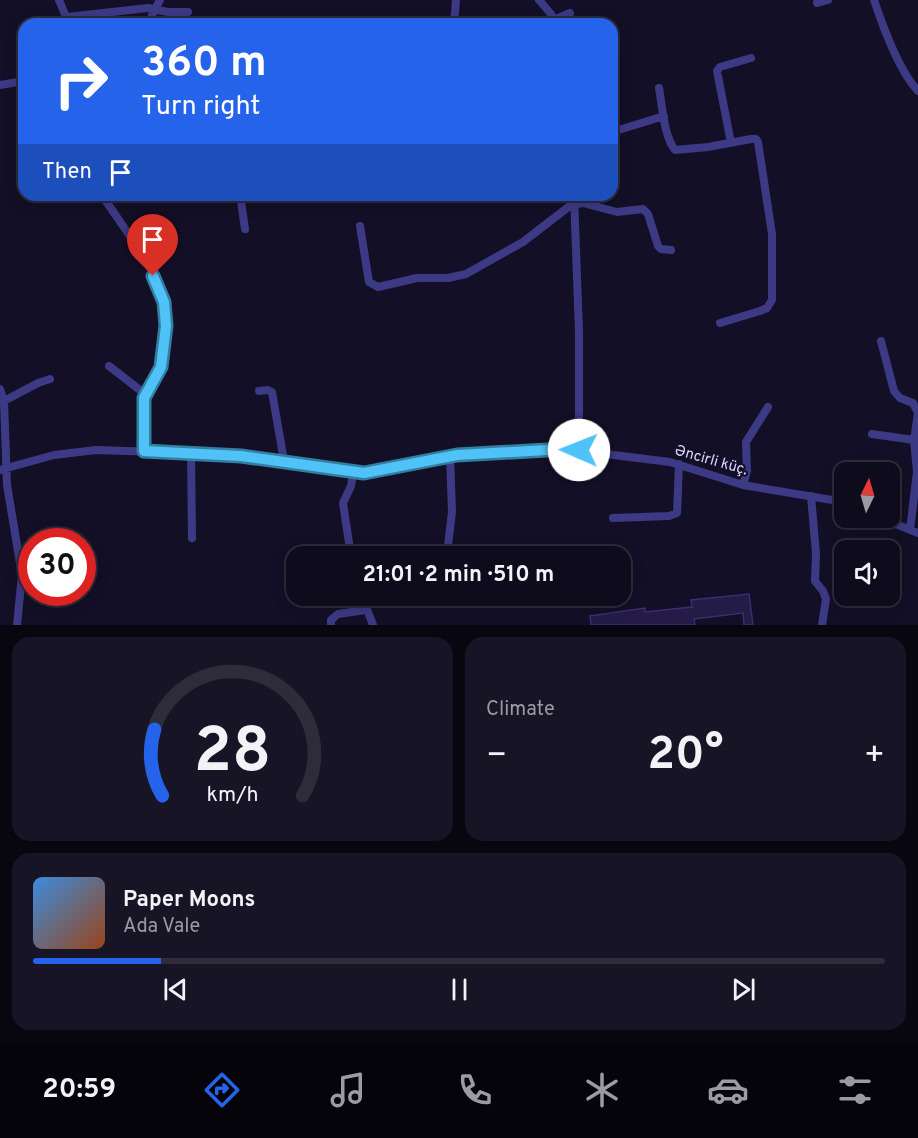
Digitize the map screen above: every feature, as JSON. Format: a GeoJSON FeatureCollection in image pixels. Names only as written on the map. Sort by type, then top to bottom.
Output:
{"type":"FeatureCollection","features":[{"type":"Feature","properties":{"kind":"street"},"geometry":{"type":"LineString","coordinates":[[59,0],[67,18]]}},
{"type":"Feature","properties":{"kind":"street"},"geometry":{"type":"LineString","coordinates":[[454,18],[456,0]]}},
{"type":"Feature","properties":{"kind":"street"},"geometry":{"type":"LineString","coordinates":[[539,0],[552,18]]}},
{"type":"Feature","properties":{"kind":"street"},"geometry":{"type":"LineString","coordinates":[[817,3],[828,0]]}},
{"type":"Feature","properties":{"kind":"street"},"geometry":{"type":"LineString","coordinates":[[874,0],[905,75],[918,92]]}},
{"type":"Feature","properties":{"kind":"street"},"geometry":{"type":"LineString","coordinates":[[151,18],[158,4]]}},
{"type":"Feature","properties":{"kind":"street"},"geometry":{"type":"LineString","coordinates":[[79,18],[158,4],[168,12],[188,12]]}},
{"type":"Feature","properties":{"kind":"street"},"geometry":{"type":"LineString","coordinates":[[562,18],[570,13]]}},
{"type":"Feature","properties":{"kind":"street"},"geometry":{"type":"LineString","coordinates":[[731,142],[717,71],[720,67],[750,58]]}},
{"type":"Feature","properties":{"kind":"street"},"geometry":{"type":"LineString","coordinates":[[0,85],[18,82]]}},
{"type":"Feature","properties":{"kind":"street"},"geometry":{"type":"LineString","coordinates":[[659,88],[671,145],[675,150],[751,139],[758,142],[772,234],[772,300],[767,308],[720,323]]}},
{"type":"Feature","properties":{"kind":"street"},"geometry":{"type":"LineString","coordinates":[[618,130],[664,116]]}},
{"type":"Feature","properties":{"kind":"street"},"geometry":{"type":"LineString","coordinates":[[106,201],[147,264],[166,308],[163,360],[158,375],[145,394],[144,451]]}},
{"type":"Feature","properties":{"kind":"street"},"geometry":{"type":"LineString","coordinates":[[241,201],[245,229]]}},
{"type":"Feature","properties":{"kind":"street"},"geometry":{"type":"LineString","coordinates":[[360,226],[369,282],[374,287],[378,287],[417,278],[448,278],[466,274],[523,242],[573,201]]}},
{"type":"Feature","properties":{"kind":"street"},"geometry":{"type":"LineString","coordinates":[[575,201],[579,332],[579,450]]}},
{"type":"Feature","properties":{"kind":"street"},"geometry":{"type":"LineString","coordinates":[[581,201],[616,212],[643,209],[648,214],[660,249],[671,250]]}},
{"type":"Feature","properties":{"kind":"street"},"geometry":{"type":"LineString","coordinates":[[881,341],[894,391],[900,398],[913,403],[918,413],[914,440],[917,472],[914,532],[900,526]]}},
{"type":"Feature","properties":{"kind":"street"},"geometry":{"type":"LineString","coordinates":[[109,366],[145,394]]}},
{"type":"Feature","properties":{"kind":"street"},"geometry":{"type":"LineString","coordinates":[[4,401],[50,379]]}},
{"type":"Feature","properties":{"kind":"street"},"geometry":{"type":"LineString","coordinates":[[0,389],[4,401],[3,469],[22,567],[17,625]]}},
{"type":"Feature","properties":{"kind":"street"},"geometry":{"type":"LineString","coordinates":[[259,391],[272,392],[284,461]]}},
{"type":"Feature","properties":{"kind":"street"},"geometry":{"type":"LineString","coordinates":[[743,485],[747,471],[746,442],[768,407]]}},
{"type":"Feature","properties":{"kind":"street"},"geometry":{"type":"LineString","coordinates":[[872,434],[914,440]]}},
{"type":"Feature","properties":{"kind":"street","name":"Əncirli küç."},"geometry":{"type":"LineString","coordinates":[[3,469],[39,458],[82,451],[144,451],[192,452],[284,461],[353,473],[372,472],[450,456],[579,450],[679,464],[743,485],[834,500]]}},
{"type":"Feature","properties":{"kind":"street"},"geometry":{"type":"LineString","coordinates":[[192,452],[192,538]]}},
{"type":"Feature","properties":{"kind":"street"},"geometry":{"type":"LineString","coordinates":[[448,546],[452,512],[450,456]]}},
{"type":"Feature","properties":{"kind":"street"},"geometry":{"type":"LineString","coordinates":[[613,518],[669,516],[677,513],[679,464]]}},
{"type":"Feature","properties":{"kind":"street"},"geometry":{"type":"LineString","coordinates":[[349,546],[343,503],[350,490],[353,473]]}},
{"type":"Feature","properties":{"kind":"street"},"geometry":{"type":"LineString","coordinates":[[811,496],[816,553],[815,581],[826,596],[822,625]]}},
{"type":"Feature","properties":{"kind":"street"},"geometry":{"type":"LineString","coordinates":[[365,606],[373,625]]}},
{"type":"Feature","properties":{"kind":"street"},"geometry":{"type":"LineString","coordinates":[[331,625],[332,620],[338,614],[366,610]]}},
{"type":"Feature","properties":{"kind":"building"},"geometry":{"type":"Polygon","coordinates":[[[749,594],[753,625],[744,625],[743,613],[694,619],[695,625],[591,625],[590,616],[645,608],[645,612],[692,607],[691,600],[749,594]]]}},
{"type":"Feature","properties":{"kind":"route"},"geometry":{"type":"LineString","coordinates":[[153,276],[166,308],[166,326],[161,367],[143,401],[144,451],[241,456],[364,473],[457,455],[579,450]]}}]}
